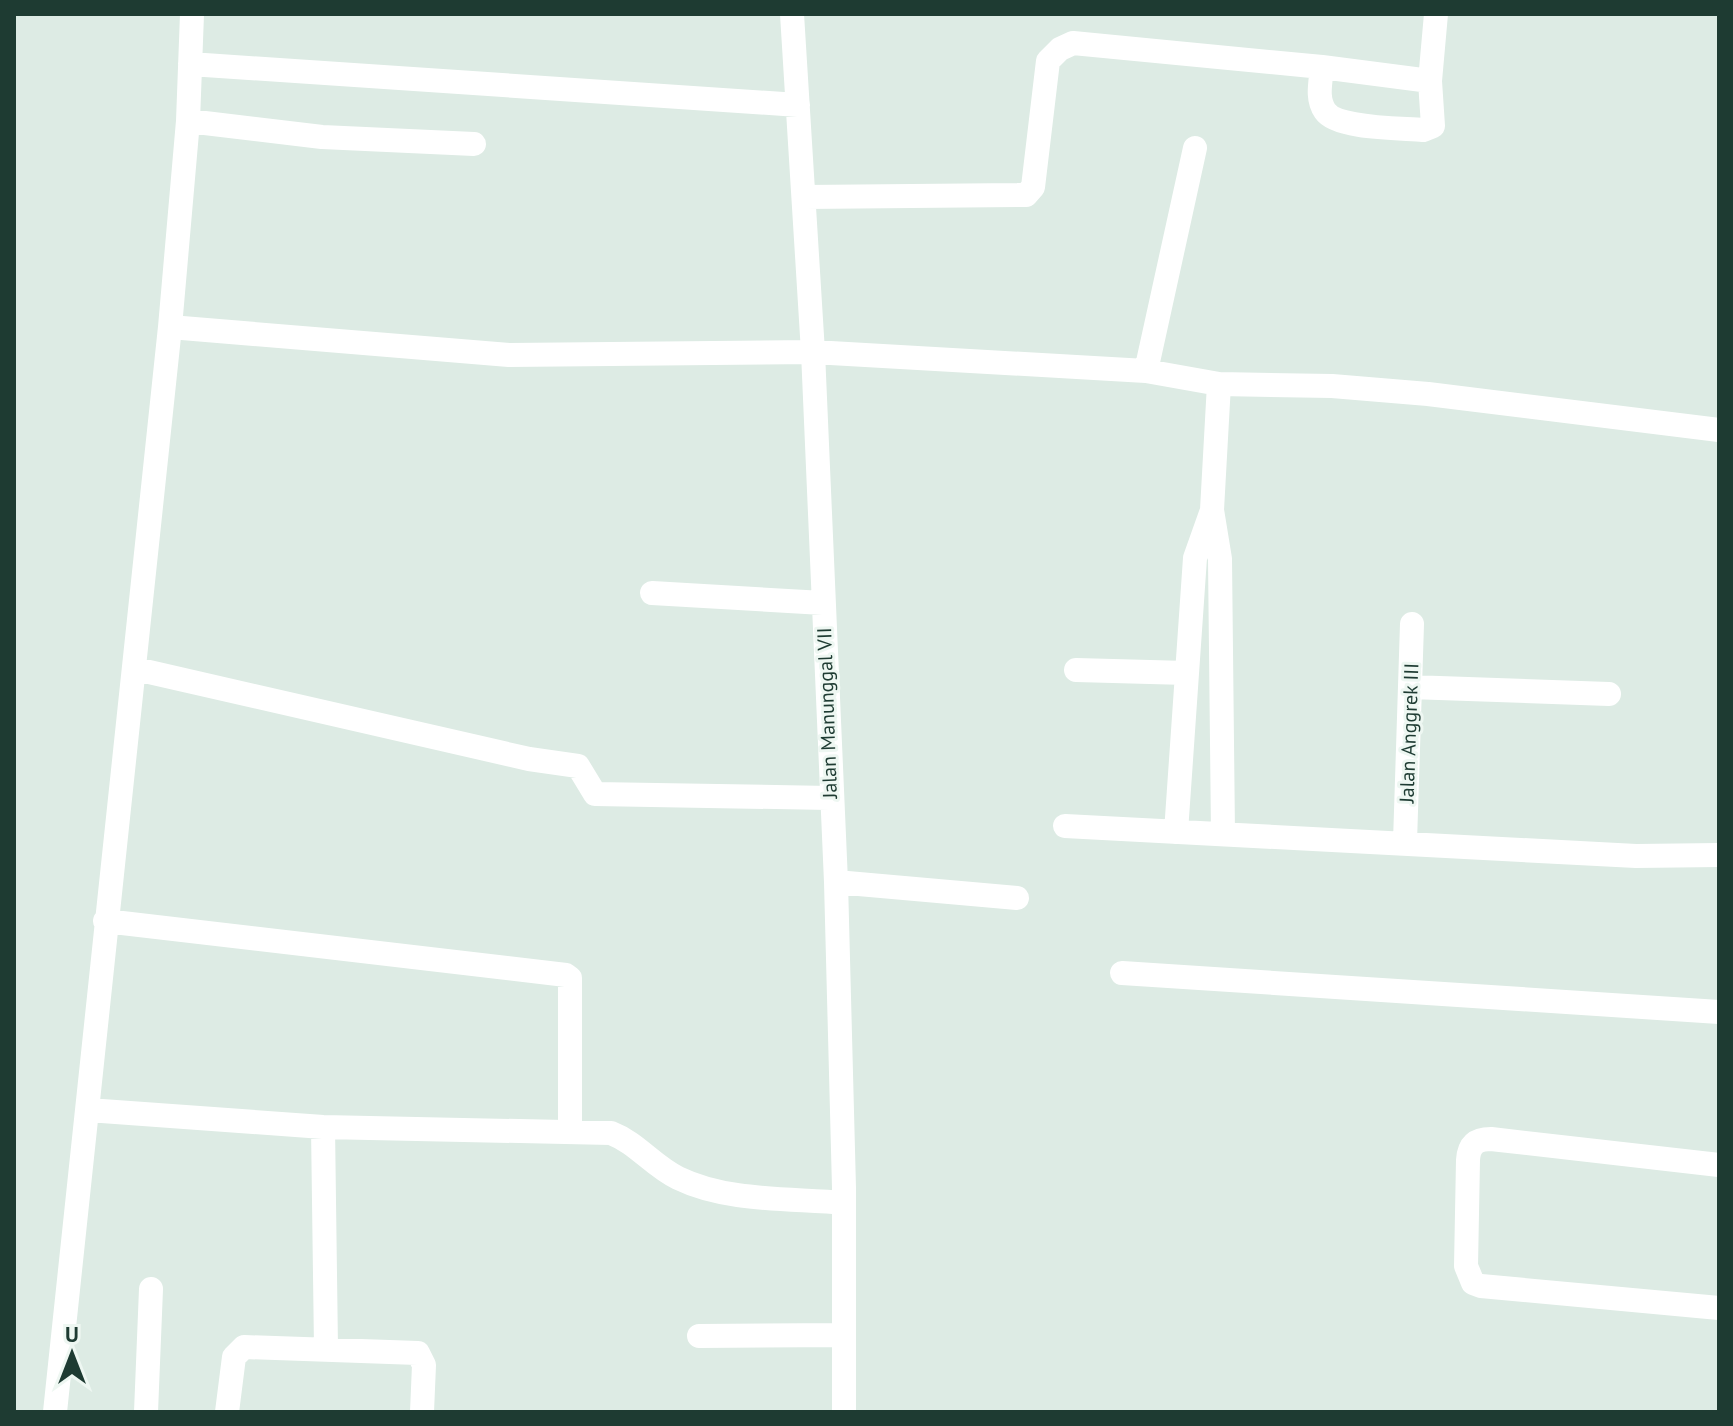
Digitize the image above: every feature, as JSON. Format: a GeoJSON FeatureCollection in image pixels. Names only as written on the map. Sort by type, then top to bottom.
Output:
{"type":"FeatureCollection","features":[{"type":"Feature","properties":{"kind":"street"},"geometry":{"type":"LineString","coordinates":[[55,1412],[170,327],[188,121],[192,14]]}},
{"type":"Feature","properties":{"kind":"street","name":"Jalan Manunggal VII"},"geometry":{"type":"LineString","coordinates":[[792,14],[813,352],[836,882],[844,1203],[844,1412]]}},
{"type":"Feature","properties":{"kind":"street"},"geometry":{"type":"LineString","coordinates":[[1322,67],[1320,97],[1323,109],[1340,122],[1423,130],[1433,126],[1430,81],[1436,14]]}},
{"type":"Feature","properties":{"kind":"street"},"geometry":{"type":"LineString","coordinates":[[805,197],[1026,195],[1033,187],[1048,61],[1060,49],[1073,43],[1322,67],[1430,81]]}},
{"type":"Feature","properties":{"kind":"street"},"geometry":{"type":"LineString","coordinates":[[190,64],[798,105]]}},
{"type":"Feature","properties":{"kind":"street"},"geometry":{"type":"LineString","coordinates":[[188,121],[322,137],[474,144]]}},
{"type":"Feature","properties":{"kind":"street"},"geometry":{"type":"LineString","coordinates":[[1146,371],[1195,148]]}},
{"type":"Feature","properties":{"kind":"street"},"geometry":{"type":"LineString","coordinates":[[170,327],[509,355],[813,352],[1146,371],[1219,384],[1387,391],[1719,430]]}},
{"type":"Feature","properties":{"kind":"street"},"geometry":{"type":"LineString","coordinates":[[1219,384],[1212,510],[1220,559],[1223,834]]}},
{"type":"Feature","properties":{"kind":"street"},"geometry":{"type":"LineString","coordinates":[[1176,832],[1195,558],[1212,510]]}},
{"type":"Feature","properties":{"kind":"street"},"geometry":{"type":"LineString","coordinates":[[652,593],[823,603]]}},
{"type":"Feature","properties":{"kind":"street","name":"Jalan Anggrek III"},"geometry":{"type":"LineString","coordinates":[[1405,842],[1412,624]]}},
{"type":"Feature","properties":{"kind":"street"},"geometry":{"type":"LineString","coordinates":[[136,669],[514,756],[578,766],[595,794],[830,798]]}},
{"type":"Feature","properties":{"kind":"street"},"geometry":{"type":"LineString","coordinates":[[1076,670],[1187,673]]}},
{"type":"Feature","properties":{"kind":"street"},"geometry":{"type":"LineString","coordinates":[[1410,687],[1609,694]]}},
{"type":"Feature","properties":{"kind":"street"},"geometry":{"type":"LineString","coordinates":[[1065,826],[1636,856],[1719,855]]}},
{"type":"Feature","properties":{"kind":"street"},"geometry":{"type":"LineString","coordinates":[[836,882],[1017,898]]}},
{"type":"Feature","properties":{"kind":"street"},"geometry":{"type":"LineString","coordinates":[[105,921],[566,975],[570,978],[570,1131]]}},
{"type":"Feature","properties":{"kind":"street"},"geometry":{"type":"LineString","coordinates":[[1122,973],[1719,1012]]}},
{"type":"Feature","properties":{"kind":"street"},"geometry":{"type":"LineString","coordinates":[[88,1110],[323,1127],[611,1133],[630,1141],[653,1162],[697,1187],[844,1203]]}},
{"type":"Feature","properties":{"kind":"street"},"geometry":{"type":"LineString","coordinates":[[323,1127],[326,1348]]}},
{"type":"Feature","properties":{"kind":"street"},"geometry":{"type":"LineString","coordinates":[[1719,1165],[1491,1139],[1477,1141],[1470,1148],[1468,1160],[1466,1266],[1473,1283],[1481,1286],[1719,1308]]}},
{"type":"Feature","properties":{"kind":"street"},"geometry":{"type":"LineString","coordinates":[[146,1412],[151,1289]]}},
{"type":"Feature","properties":{"kind":"street"},"geometry":{"type":"LineString","coordinates":[[699,1336],[844,1335]]}},
{"type":"Feature","properties":{"kind":"street"},"geometry":{"type":"LineString","coordinates":[[227,1412],[233,1362],[241,1348],[326,1348],[418,1353],[424,1365],[422,1412]]}}]}
